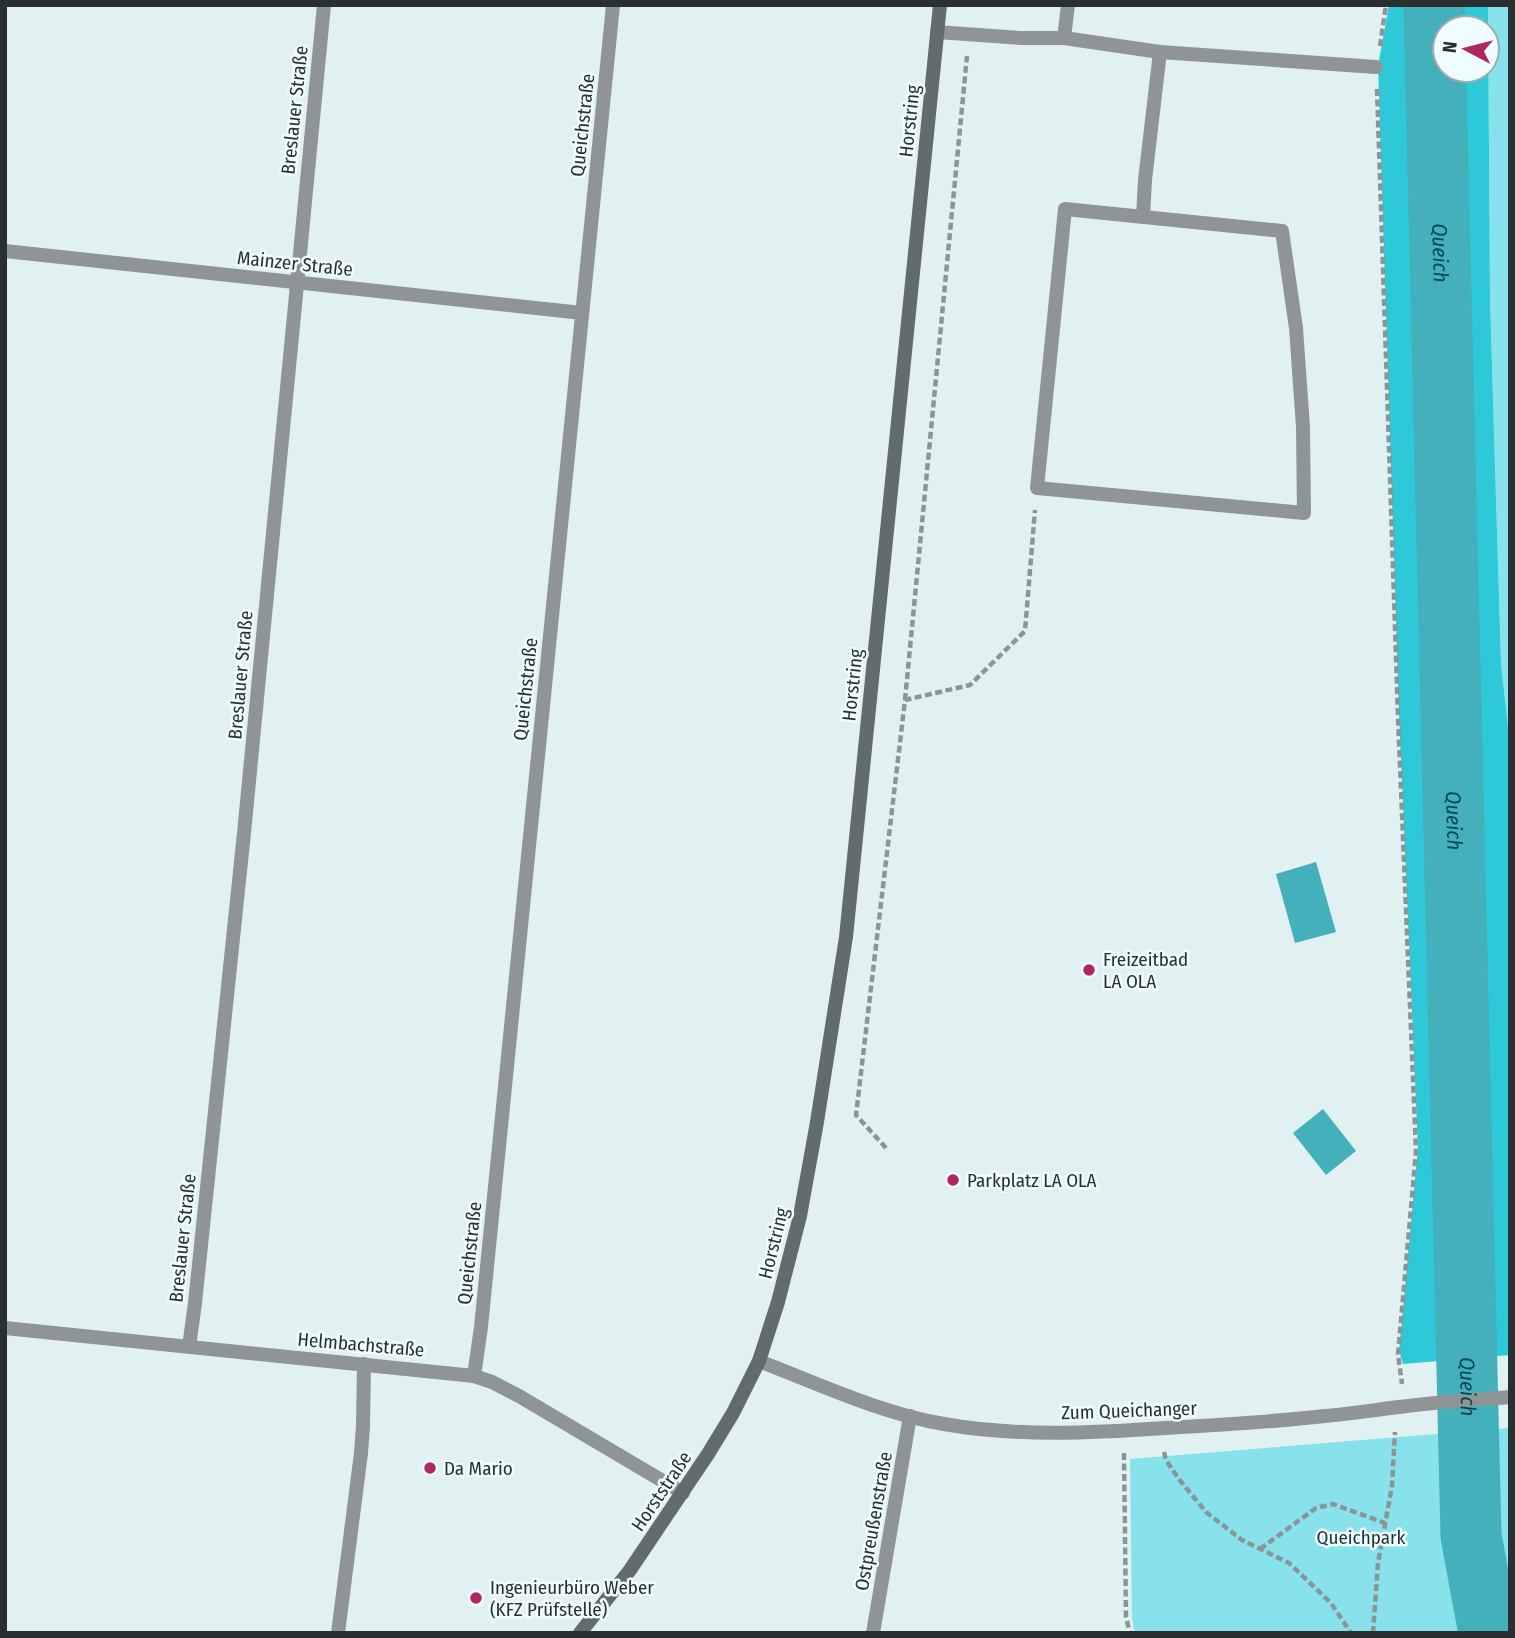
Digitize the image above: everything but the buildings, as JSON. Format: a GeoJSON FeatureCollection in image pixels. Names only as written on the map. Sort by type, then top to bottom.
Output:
{"type":"FeatureCollection","features":[{"type":"Feature","properties":{"kind":"street","name":"Breslauer Straße"},"geometry":{"type":"LineString","coordinates":[[189,1347],[244,834],[324,5]]}},
{"type":"Feature","properties":{"kind":"street","name":"Queichstraße"},"geometry":{"type":"LineString","coordinates":[[474,1376],[484,1300],[613,5]]}},
{"type":"Feature","properties":{"kind":"street","name":"Horstring"},"geometry":{"type":"LineString","coordinates":[[759,1361],[778,1302],[800,1216],[846,937],[940,5]]}},
{"type":"Feature","properties":{"kind":"street"},"geometry":{"type":"LineString","coordinates":[[1064,38],[1068,5]]}},
{"type":"Feature","properties":{"kind":"street"},"geometry":{"type":"LineString","coordinates":[[937,32],[1064,38],[1160,52],[1376,66]]}},
{"type":"Feature","properties":{"kind":"street"},"geometry":{"type":"LineString","coordinates":[[1143,217],[1160,52]]}},
{"type":"Feature","properties":{"kind":"street"},"geometry":{"type":"LineString","coordinates":[[1065,209],[1282,231],[1296,328],[1303,427],[1304,513],[1037,488],[1065,209]]}},
{"type":"Feature","properties":{"kind":"street","name":"Mainzer Straße"},"geometry":{"type":"LineString","coordinates":[[5,251],[582,313]]}},
{"type":"Feature","properties":{"kind":"street","name":"Helmbachstraße"},"geometry":{"type":"LineString","coordinates":[[5,1328],[474,1376],[519,1396],[683,1493]]}},
{"type":"Feature","properties":{"kind":"street","name":"Zum Queichanger"},"geometry":{"type":"LineString","coordinates":[[759,1361],[853,1398],[910,1416],[977,1429],[1076,1432],[1157,1429],[1326,1416],[1401,1406],[1510,1397]]}},
{"type":"Feature","properties":{"kind":"street","name":"Horststraße"},"geometry":{"type":"LineString","coordinates":[[580,1633],[630,1570],[683,1493],[733,1413],[759,1361]]}},
{"type":"Feature","properties":{"kind":"street"},"geometry":{"type":"LineString","coordinates":[[338,1633],[361,1453],[364,1364]]}},
{"type":"Feature","properties":{"kind":"street","name":"Ostpreußenstraße"},"geometry":{"type":"LineString","coordinates":[[873,1633],[910,1416]]}},
{"type":"Feature","properties":{"kind":"path"},"geometry":{"type":"LineString","coordinates":[[1373,1633],[1378,1563],[1392,1486],[1401,1406],[1398,1354],[1416,1151],[1376,66],[1387,5]]}},
{"type":"Feature","properties":{"kind":"path"},"geometry":{"type":"LineString","coordinates":[[886,1148],[856,1115],[905,700],[970,34]]}},
{"type":"Feature","properties":{"kind":"path"},"geometry":{"type":"LineString","coordinates":[[905,700],[970,685],[1025,631],[1037,488]]}},
{"type":"Feature","properties":{"kind":"path"},"geometry":{"type":"LineString","coordinates":[[1157,1429],[1166,1460],[1206,1512],[1242,1540],[1289,1563],[1331,1603],[1350,1633]]}},
{"type":"Feature","properties":{"kind":"path"},"geometry":{"type":"LineString","coordinates":[[1123,1431],[1126,1617],[1130,1633]]}},
{"type":"Feature","properties":{"kind":"path"},"geometry":{"type":"LineString","coordinates":[[1260,1549],[1316,1508],[1334,1504],[1385,1523]]}},
{"type":"Feature","properties":{"kind":"green space"},"geometry":{"type":"Polygon","coordinates":[[[1488,5],[1510,5],[1510,745],[1501,664],[1490,299],[1489,84],[1501,84],[1501,14],[1488,14],[1488,5]]]}},
{"type":"Feature","properties":{"kind":"green space","name":"Queichpark"},"geometry":{"type":"Polygon","coordinates":[[[1510,1428],[1510,1633],[1135,1633],[1132,1620],[1130,1459],[1510,1428]]]}},
{"type":"Feature","properties":{"kind":"shaded area"},"geometry":{"type":"Polygon","coordinates":[[[1389,5],[1488,5],[1488,14],[1431,14],[1431,84],[1489,84],[1490,299],[1501,664],[1510,745],[1510,1355],[1403,1364],[1399,1351],[1418,1148],[1399,714],[1378,66],[1389,5]]]}},
{"type":"Feature","properties":{"kind":"shaded area"},"geometry":{"type":"Polygon","coordinates":[[[1316,862],[1336,932],[1295,943],[1276,874],[1316,862]]]}},
{"type":"Feature","properties":{"kind":"shaded area"},"geometry":{"type":"Polygon","coordinates":[[[1323,1109],[1356,1151],[1326,1175],[1293,1133],[1323,1109]]]}},
{"type":"Feature","properties":{"kind":"waterway","name":"Queich"},"geometry":{"type":"LineString","coordinates":[[1434,5],[1471,1536],[1489,1633]]}},
{"type":"Feature","properties":{"kind":"place","name":"Freizeitbad LA OLA"},"geometry":{"type":"Point","coordinates":[1089,970]}},
{"type":"Feature","properties":{"kind":"place","name":"Parkplatz LA OLA"},"geometry":{"type":"Point","coordinates":[953,1180]}},
{"type":"Feature","properties":{"kind":"place","name":"Da Mario"},"geometry":{"type":"Point","coordinates":[430,1468]}},
{"type":"Feature","properties":{"kind":"place","name":"Ingenieurbüro Weber (KFZ Prüfstelle)"},"geometry":{"type":"Point","coordinates":[476,1598]}}]}
